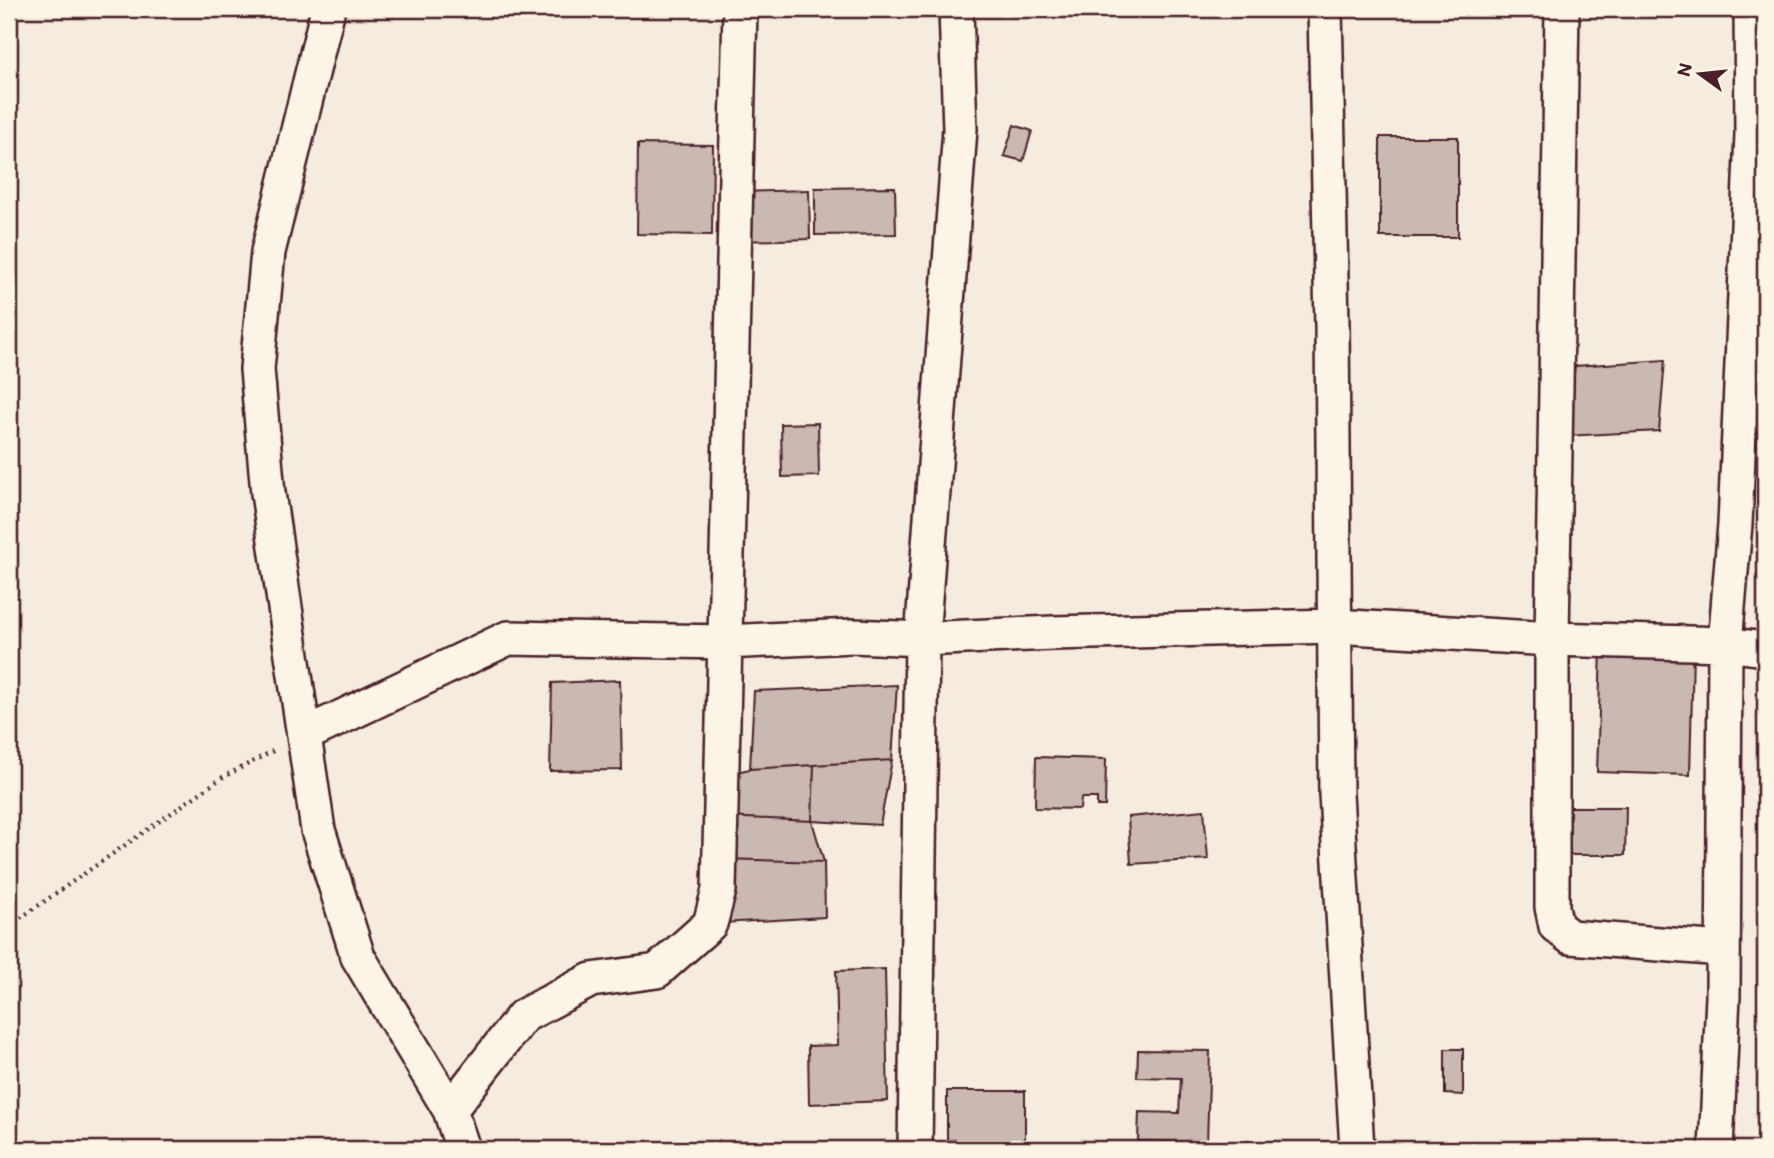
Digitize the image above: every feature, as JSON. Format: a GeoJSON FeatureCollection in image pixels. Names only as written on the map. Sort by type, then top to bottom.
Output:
{"type":"FeatureCollection","features":[{"type":"Feature","properties":{"kind":"street"},"geometry":{"type":"LineString","coordinates":[[328,9],[268,252],[257,369],[268,493],[318,830],[358,957],[450,1110],[463,1149]]}},
{"type":"Feature","properties":{"kind":"street"},"geometry":{"type":"LineString","coordinates":[[450,1110],[523,1016],[591,980],[657,971],[710,924],[719,890],[740,9]]}},
{"type":"Feature","properties":{"kind":"street"},"geometry":{"type":"LineString","coordinates":[[915,1149],[922,639],[960,129],[956,9]]}},
{"type":"Feature","properties":{"kind":"street"},"geometry":{"type":"LineString","coordinates":[[1325,9],[1332,325],[1336,794],[1357,1149]]}},
{"type":"Feature","properties":{"kind":"street"},"geometry":{"type":"LineString","coordinates":[[1562,9],[1552,639],[1552,907],[1556,926],[1570,937],[1723,949]]}},
{"type":"Feature","properties":{"kind":"street"},"geometry":{"type":"LineString","coordinates":[[1716,1149],[1723,949],[1725,644],[1759,137],[1751,9]]}},
{"type":"Feature","properties":{"kind":"street"},"geometry":{"type":"LineString","coordinates":[[304,735],[508,638],[725,642],[853,636],[922,639],[1334,626],[1552,639],[1725,644],[1765,649]]}},
{"type":"Feature","properties":{"kind":"path"},"geometry":{"type":"LineString","coordinates":[[9,926],[223,777],[304,735]]}},
{"type":"Feature","properties":{"kind":"building"},"geometry":{"type":"Polygon","coordinates":[[[1014,125],[1032,131],[1023,161],[1004,156],[1014,125]]]}},
{"type":"Feature","properties":{"kind":"building"},"geometry":{"type":"Polygon","coordinates":[[[1380,137],[1458,137],[1458,237],[1380,237],[1380,137]]]}},
{"type":"Feature","properties":{"kind":"building"},"geometry":{"type":"Polygon","coordinates":[[[638,144],[713,145],[712,235],[637,234],[638,144]]]}},
{"type":"Feature","properties":{"kind":"building"},"geometry":{"type":"Polygon","coordinates":[[[895,187],[896,234],[815,235],[815,188],[895,187]]]}},
{"type":"Feature","properties":{"kind":"building"},"geometry":{"type":"Polygon","coordinates":[[[809,190],[810,239],[742,241],[740,192],[809,190]]]}},
{"type":"Feature","properties":{"kind":"building"},"geometry":{"type":"Polygon","coordinates":[[[1665,360],[1659,431],[1565,436],[1575,366],[1665,360]]]}},
{"type":"Feature","properties":{"kind":"building"},"geometry":{"type":"Polygon","coordinates":[[[818,423],[819,476],[782,477],[781,424],[818,423]]]}},
{"type":"Feature","properties":{"kind":"building"},"geometry":{"type":"Polygon","coordinates":[[[1601,649],[1693,652],[1690,775],[1597,772],[1601,649]]]}},
{"type":"Feature","properties":{"kind":"building"},"geometry":{"type":"Polygon","coordinates":[[[620,680],[622,770],[550,771],[552,683],[620,680]]]}},
{"type":"Feature","properties":{"kind":"building"},"geometry":{"type":"Polygon","coordinates":[[[897,685],[892,760],[750,769],[754,691],[897,685]]]}},
{"type":"Feature","properties":{"kind":"building"},"geometry":{"type":"Polygon","coordinates":[[[1036,757],[1106,759],[1105,806],[1097,806],[1097,798],[1081,798],[1080,809],[1035,808],[1036,757]]]}},
{"type":"Feature","properties":{"kind":"building"},"geometry":{"type":"Polygon","coordinates":[[[892,760],[880,825],[812,821],[814,765],[892,760]]]}},
{"type":"Feature","properties":{"kind":"building"},"geometry":{"type":"Polygon","coordinates":[[[814,765],[812,821],[725,817],[726,774],[750,769],[814,765]]]}},
{"type":"Feature","properties":{"kind":"building"},"geometry":{"type":"Polygon","coordinates":[[[1554,807],[1626,807],[1625,855],[1553,855],[1554,807]]]}},
{"type":"Feature","properties":{"kind":"building"},"geometry":{"type":"Polygon","coordinates":[[[1204,810],[1208,859],[1131,864],[1128,817],[1204,810]]]}},
{"type":"Feature","properties":{"kind":"building"},"geometry":{"type":"Polygon","coordinates":[[[725,817],[812,821],[824,862],[725,859],[725,817]]]}},
{"type":"Feature","properties":{"kind":"building"},"geometry":{"type":"Polygon","coordinates":[[[725,859],[824,862],[825,917],[723,923],[725,859]]]}},
{"type":"Feature","properties":{"kind":"building"},"geometry":{"type":"Polygon","coordinates":[[[885,969],[888,1101],[809,1104],[808,1046],[838,1045],[836,971],[885,969]]]}},
{"type":"Feature","properties":{"kind":"building"},"geometry":{"type":"Polygon","coordinates":[[[1445,1049],[1463,1049],[1463,1095],[1445,1094],[1445,1049]]]}},
{"type":"Feature","properties":{"kind":"building"},"geometry":{"type":"Polygon","coordinates":[[[1138,1050],[1210,1051],[1207,1143],[1138,1141],[1139,1112],[1179,1113],[1181,1078],[1137,1077],[1138,1050]]]}},
{"type":"Feature","properties":{"kind":"building"},"geometry":{"type":"Polygon","coordinates":[[[947,1091],[1025,1091],[1025,1140],[947,1140],[947,1091]]]}}]}
